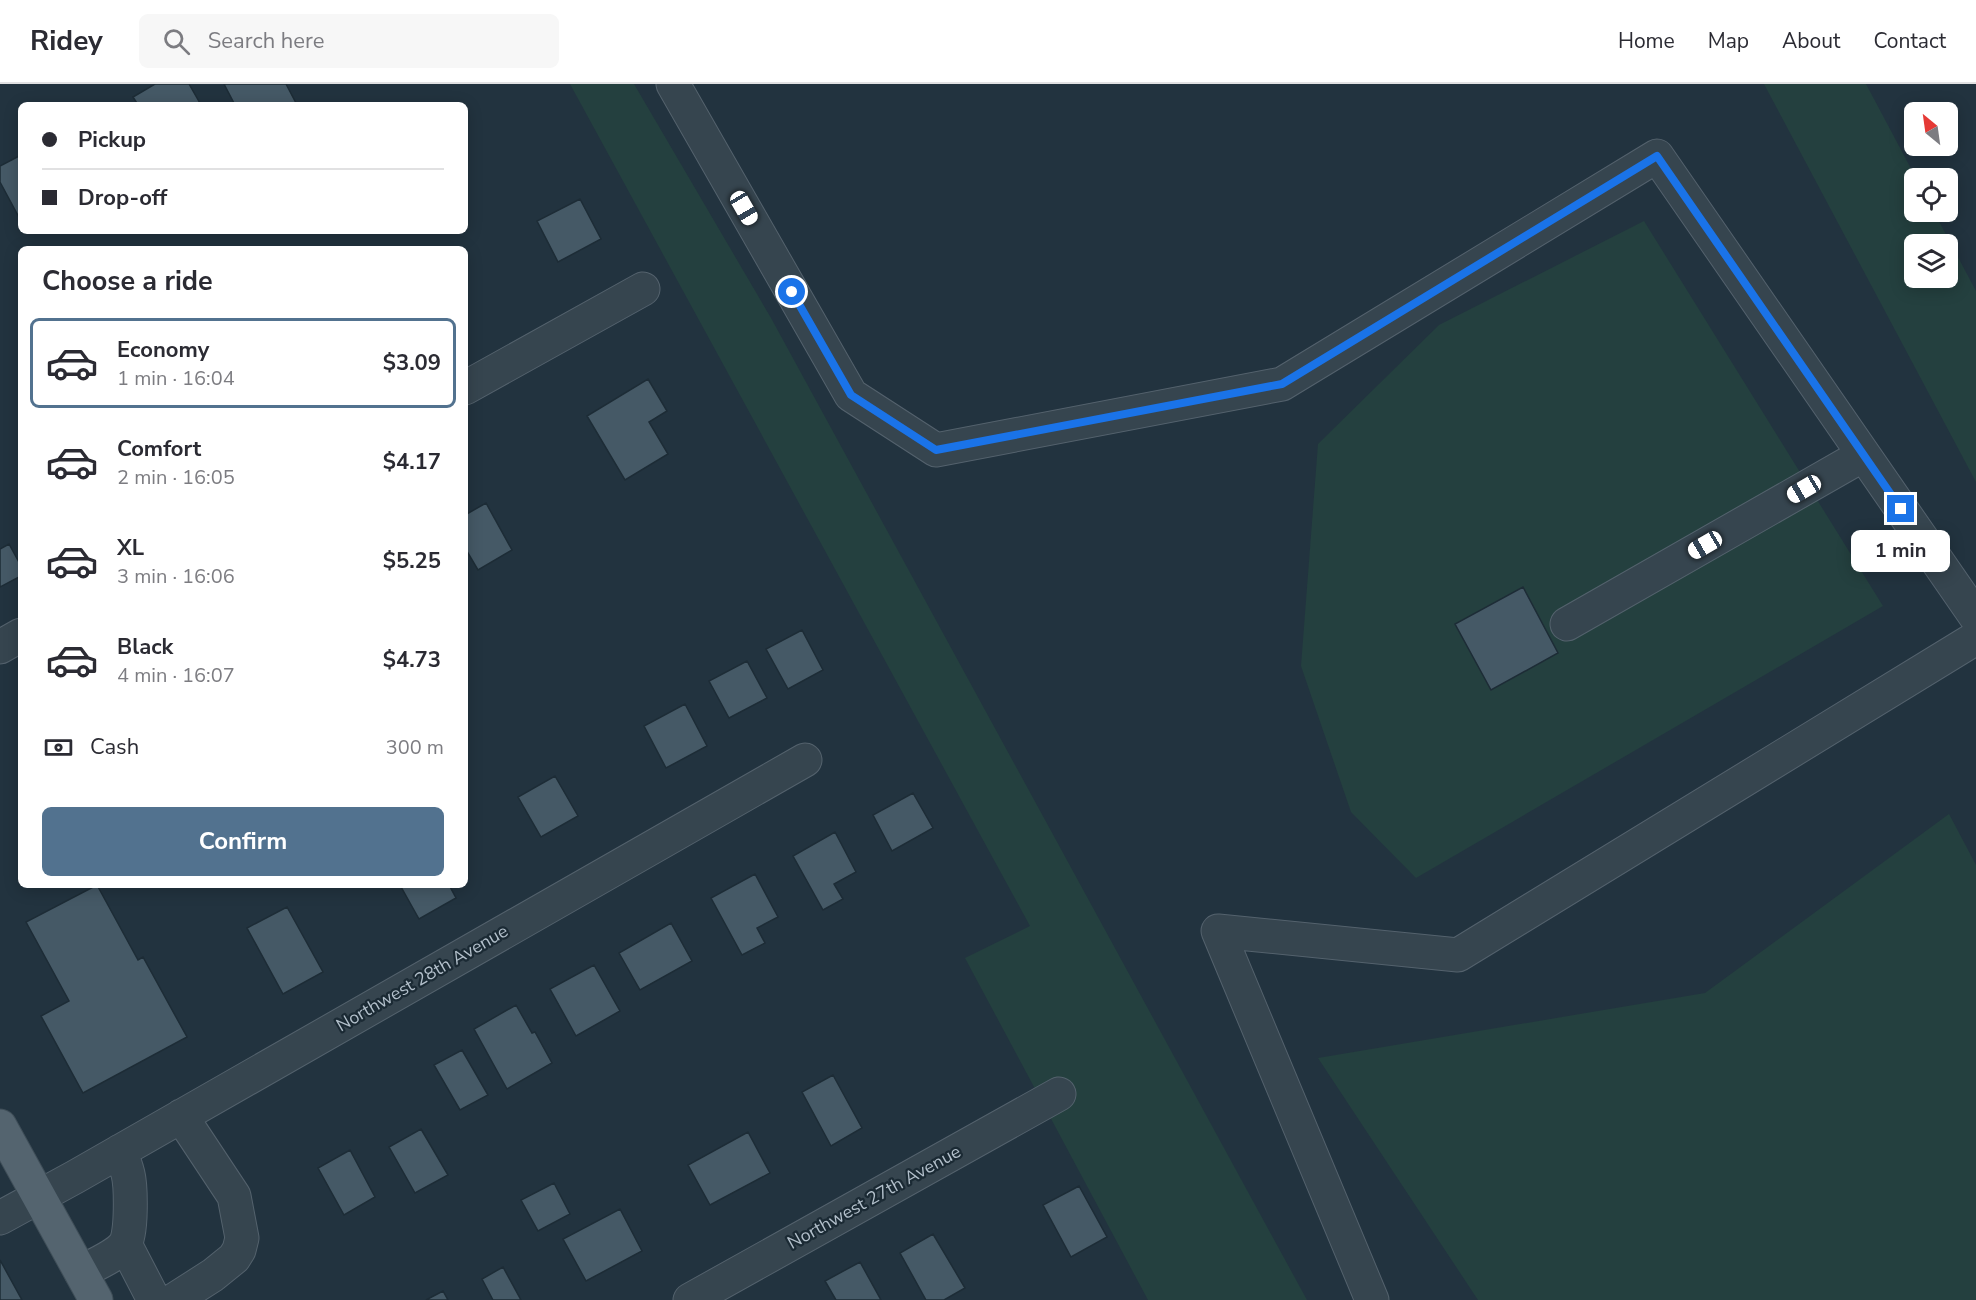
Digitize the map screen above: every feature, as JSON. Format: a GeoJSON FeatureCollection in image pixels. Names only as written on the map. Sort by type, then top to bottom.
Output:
{"type":"FeatureCollection","features":[{"type":"Feature","properties":{"kind":"main road"},"geometry":{"type":"LineString","coordinates":[[0,1126],[88,1286]]}},
{"type":"Feature","properties":{"kind":"street"},"geometry":{"type":"LineString","coordinates":[[673,84],[851,395],[936,450],[1282,384],[1657,156],[1976,617]]}},
{"type":"Feature","properties":{"kind":"street"},"geometry":{"type":"LineString","coordinates":[[468,386],[643,289]]}},
{"type":"Feature","properties":{"kind":"street"},"geometry":{"type":"LineString","coordinates":[[1567,624],[1863,455]]}},
{"type":"Feature","properties":{"kind":"street"},"geometry":{"type":"LineString","coordinates":[[0,647],[18,637]]}},
{"type":"Feature","properties":{"kind":"street"},"geometry":{"type":"LineString","coordinates":[[1372,1300],[1218,931],[1458,954],[1976,638]]}},
{"type":"Feature","properties":{"kind":"street","name":"Northwest 28th Avenue"},"geometry":{"type":"LineString","coordinates":[[0,1218],[805,760]]}},
{"type":"Feature","properties":{"kind":"street","name":"Northwest 27th Avenue"},"geometry":{"type":"LineString","coordinates":[[690,1300],[1059,1094]]}},
{"type":"Feature","properties":{"kind":"street"},"geometry":{"type":"LineString","coordinates":[[174,1300],[213,1275],[234,1258],[242,1238],[234,1196],[181,1116]]}},
{"type":"Feature","properties":{"kind":"street"},"geometry":{"type":"LineString","coordinates":[[88,1286],[112,1254],[125,1244],[129,1233],[130,1190],[128,1172],[120,1151]]}},
{"type":"Feature","properties":{"kind":"street"},"geometry":{"type":"LineString","coordinates":[[125,1244],[154,1300]]}},
{"type":"Feature","properties":{"kind":"green space"},"geometry":{"type":"Polygon","coordinates":[[[570,84],[634,84],[771,318],[1307,1300],[1148,1300],[965,958],[1030,926],[570,84]]]}},
{"type":"Feature","properties":{"kind":"green space"},"geometry":{"type":"Polygon","coordinates":[[[1764,84],[1866,84],[1911,168],[1904,168],[1904,222],[1939,222],[1946,234],[1904,234],[1904,288],[1958,288],[1958,257],[1976,291],[1976,482],[1764,84]]]}},
{"type":"Feature","properties":{"kind":"green space"},"geometry":{"type":"Polygon","coordinates":[[[1644,221],[1883,606],[1416,878],[1351,812],[1301,666],[1318,444],[1439,325],[1644,221]]]}},
{"type":"Feature","properties":{"kind":"green space"},"geometry":{"type":"Polygon","coordinates":[[[1949,814],[1976,865],[1976,1300],[1478,1300],[1318,1058],[1705,993],[1949,814]]]}},
{"type":"Feature","properties":{"kind":"building"},"geometry":{"type":"Polygon","coordinates":[[[155,84],[189,84],[199,102],[136,102],[133,97],[155,84]]]}},
{"type":"Feature","properties":{"kind":"building"},"geometry":{"type":"Polygon","coordinates":[[[224,84],[286,84],[295,102],[233,102],[224,84]]]}},
{"type":"Feature","properties":{"kind":"building"},"geometry":{"type":"Polygon","coordinates":[[[18,157],[18,215],[0,182],[0,166],[18,157]]]}},
{"type":"Feature","properties":{"kind":"building"},"geometry":{"type":"Polygon","coordinates":[[[580,199],[601,239],[558,262],[537,221],[580,199]]]}},
{"type":"Feature","properties":{"kind":"building"},"geometry":{"type":"Polygon","coordinates":[[[648,379],[667,411],[649,422],[668,454],[625,480],[587,416],[648,379]]]}},
{"type":"Feature","properties":{"kind":"building"},"geometry":{"type":"Polygon","coordinates":[[[486,503],[512,550],[478,570],[468,553],[468,513],[486,503]]]}},
{"type":"Feature","properties":{"kind":"building"},"geometry":{"type":"Polygon","coordinates":[[[9,544],[18,560],[18,578],[0,587],[0,549],[9,544]]]}},
{"type":"Feature","properties":{"kind":"building"},"geometry":{"type":"Polygon","coordinates":[[[1523,587],[1558,653],[1491,690],[1455,624],[1523,587]]]}},
{"type":"Feature","properties":{"kind":"building"},"geometry":{"type":"Polygon","coordinates":[[[802,630],[823,670],[788,689],[766,649],[802,630]]]}},
{"type":"Feature","properties":{"kind":"building"},"geometry":{"type":"Polygon","coordinates":[[[747,661],[767,698],[729,718],[709,681],[747,661]]]}},
{"type":"Feature","properties":{"kind":"building"},"geometry":{"type":"Polygon","coordinates":[[[685,704],[707,746],[666,768],[644,726],[685,704]]]}},
{"type":"Feature","properties":{"kind":"building"},"geometry":{"type":"Polygon","coordinates":[[[555,776],[578,816],[541,837],[518,797],[555,776]]]}},
{"type":"Feature","properties":{"kind":"building"},"geometry":{"type":"Polygon","coordinates":[[[913,793],[933,828],[892,851],[873,815],[913,793]]]}},
{"type":"Feature","properties":{"kind":"building"},"geometry":{"type":"Polygon","coordinates":[[[835,832],[856,872],[834,884],[843,899],[823,910],[793,856],[835,832]]]}},
{"type":"Feature","properties":{"kind":"building"},"geometry":{"type":"Polygon","coordinates":[[[755,874],[778,917],[757,928],[765,943],[742,955],[711,898],[755,874]]]}},
{"type":"Feature","properties":{"kind":"building"},"geometry":{"type":"Polygon","coordinates":[[[91,888],[99,888],[138,960],[143,957],[187,1037],[83,1093],[41,1016],[69,1001],[26,922],[91,888]]]}},
{"type":"Feature","properties":{"kind":"building"},"geometry":{"type":"Polygon","coordinates":[[[402,888],[451,888],[456,898],[419,919],[402,888]]]}},
{"type":"Feature","properties":{"kind":"building"},"geometry":{"type":"Polygon","coordinates":[[[287,907],[323,972],[283,994],[247,928],[287,907]]]}},
{"type":"Feature","properties":{"kind":"building"},"geometry":{"type":"Polygon","coordinates":[[[671,923],[692,961],[640,990],[619,953],[671,923]]]}},
{"type":"Feature","properties":{"kind":"building"},"geometry":{"type":"Polygon","coordinates":[[[594,965],[620,1011],[576,1036],[550,989],[594,965]]]}},
{"type":"Feature","properties":{"kind":"building"},"geometry":{"type":"Polygon","coordinates":[[[516,1005],[532,1033],[535,1032],[552,1063],[507,1089],[474,1029],[516,1005]]]}},
{"type":"Feature","properties":{"kind":"building"},"geometry":{"type":"Polygon","coordinates":[[[462,1050],[488,1095],[460,1110],[434,1065],[462,1050]]]}},
{"type":"Feature","properties":{"kind":"building"},"geometry":{"type":"Polygon","coordinates":[[[833,1075],[862,1128],[831,1146],[802,1092],[833,1075]]]}},
{"type":"Feature","properties":{"kind":"building"},"geometry":{"type":"Polygon","coordinates":[[[421,1129],[448,1175],[415,1193],[389,1147],[421,1129]]]}},
{"type":"Feature","properties":{"kind":"building"},"geometry":{"type":"Polygon","coordinates":[[[748,1132],[770,1173],[710,1205],[688,1165],[748,1132]]]}},
{"type":"Feature","properties":{"kind":"building"},"geometry":{"type":"Polygon","coordinates":[[[350,1150],[375,1197],[344,1215],[318,1168],[350,1150]]]}},
{"type":"Feature","properties":{"kind":"building"},"geometry":{"type":"Polygon","coordinates":[[[554,1183],[570,1214],[538,1231],[521,1200],[554,1183]]]}},
{"type":"Feature","properties":{"kind":"building"},"geometry":{"type":"Polygon","coordinates":[[[1079,1186],[1107,1237],[1071,1257],[1043,1205],[1079,1186]]]}},
{"type":"Feature","properties":{"kind":"building"},"geometry":{"type":"Polygon","coordinates":[[[620,1209],[642,1251],[586,1281],[563,1239],[620,1209]]]}},
{"type":"Feature","properties":{"kind":"building"},"geometry":{"type":"Polygon","coordinates":[[[933,1234],[965,1288],[944,1300],[926,1300],[900,1253],[933,1234]]]}},
{"type":"Feature","properties":{"kind":"building"},"geometry":{"type":"Polygon","coordinates":[[[0,1260],[22,1300],[0,1300],[0,1260]]]}},
{"type":"Feature","properties":{"kind":"building"},"geometry":{"type":"Polygon","coordinates":[[[860,1262],[881,1300],[836,1300],[825,1281],[860,1262]]]}},
{"type":"Feature","properties":{"kind":"building"},"geometry":{"type":"Polygon","coordinates":[[[503,1267],[521,1300],[493,1300],[482,1279],[503,1267]]]}},
{"type":"Feature","properties":{"kind":"building"},"geometry":{"type":"Polygon","coordinates":[[[443,1291],[448,1300],[426,1300],[443,1291]]]}},
{"type":"Feature","properties":{"kind":"route"},"geometry":{"type":"LineString","coordinates":[[792,292],[851,395],[936,450],[1282,384],[1657,156],[1901,509]]}}]}
